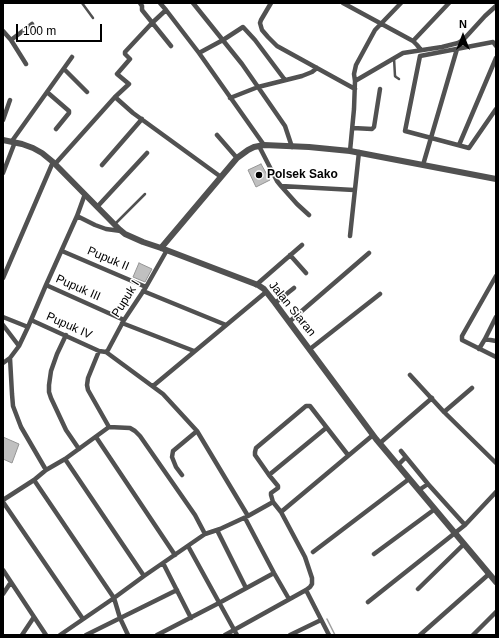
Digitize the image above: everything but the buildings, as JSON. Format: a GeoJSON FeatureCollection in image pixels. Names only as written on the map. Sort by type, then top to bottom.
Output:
{"type":"FeatureCollection","features":[{"type":"Feature","properties":{"kind":"street"},"geometry":{"type":"LineString","coordinates":[[140,3],[142,10],[171,46]]}},
{"type":"Feature","properties":{"kind":"street"},"geometry":{"type":"LineString","coordinates":[[160,3],[199,53],[230,98],[261,146],[277,181],[308,214]]}},
{"type":"Feature","properties":{"kind":"street"},"geometry":{"type":"LineString","coordinates":[[193,3],[242,64],[285,126],[292,147]]}},
{"type":"Feature","properties":{"kind":"street"},"geometry":{"type":"LineString","coordinates":[[271,3],[260,23],[262,30],[277,46],[356,89]]}},
{"type":"Feature","properties":{"kind":"street"},"geometry":{"type":"LineString","coordinates":[[344,3],[413,41],[421,50]]}},
{"type":"Feature","properties":{"kind":"street"},"geometry":{"type":"LineString","coordinates":[[350,151],[356,89],[354,74],[356,65],[375,30],[400,3]]}},
{"type":"Feature","properties":{"kind":"street"},"geometry":{"type":"LineString","coordinates":[[413,41],[449,3]]}},
{"type":"Feature","properties":{"kind":"street"},"geometry":{"type":"LineString","coordinates":[[355,81],[403,54],[442,47],[464,39],[496,6]]}},
{"type":"Feature","properties":{"kind":"street"},"geometry":{"type":"LineString","coordinates":[[3,278],[54,163],[115,97],[129,84],[117,74],[130,59],[125,52],[166,10]]}},
{"type":"Feature","properties":{"kind":"street"},"geometry":{"type":"LineString","coordinates":[[11,40],[32,24]]}},
{"type":"Feature","properties":{"kind":"street"},"geometry":{"type":"LineString","coordinates":[[199,53],[243,27],[285,80]]}},
{"type":"Feature","properties":{"kind":"street"},"geometry":{"type":"LineString","coordinates":[[3,31],[11,40],[26,64]]}},
{"type":"Feature","properties":{"kind":"street"},"geometry":{"type":"LineString","coordinates":[[496,46],[493,42],[420,56],[405,131],[469,148],[496,109]]}},
{"type":"Feature","properties":{"kind":"street"},"geometry":{"type":"LineString","coordinates":[[423,165],[457,49]]}},
{"type":"Feature","properties":{"kind":"street"},"geometry":{"type":"LineString","coordinates":[[3,173],[13,142],[72,57]]}},
{"type":"Feature","properties":{"kind":"street"},"geometry":{"type":"LineString","coordinates":[[459,145],[496,58]]}},
{"type":"Feature","properties":{"kind":"street"},"geometry":{"type":"LineString","coordinates":[[230,98],[258,87],[302,76],[317,68]]}},
{"type":"Feature","properties":{"kind":"street"},"geometry":{"type":"LineString","coordinates":[[64,69],[87,92]]}},
{"type":"Feature","properties":{"kind":"street"},"geometry":{"type":"LineString","coordinates":[[353,128],[372,129],[374,127],[380,89]]}},
{"type":"Feature","properties":{"kind":"street"},"geometry":{"type":"LineString","coordinates":[[47,92],[69,111],[56,129]]}},
{"type":"Feature","properties":{"kind":"street"},"geometry":{"type":"LineString","coordinates":[[115,97],[133,113],[221,177]]}},
{"type":"Feature","properties":{"kind":"street"},"geometry":{"type":"LineString","coordinates":[[3,120],[10,100]]}},
{"type":"Feature","properties":{"kind":"street"},"geometry":{"type":"LineString","coordinates":[[102,165],[142,119]]}},
{"type":"Feature","properties":{"kind":"street"},"geometry":{"type":"LineString","coordinates":[[217,135],[237,158]]}},
{"type":"Feature","properties":{"kind":"street","name":"Jalan Siaran"},"geometry":{"type":"LineString","coordinates":[[3,140],[40,151],[54,163],[121,231],[133,238],[261,287],[275,303],[373,435],[496,582]]}},
{"type":"Feature","properties":{"kind":"street"},"geometry":{"type":"LineString","coordinates":[[164,249],[237,158],[248,150],[261,146],[358,152],[496,180]]}},
{"type":"Feature","properties":{"kind":"street"},"geometry":{"type":"LineString","coordinates":[[350,236],[358,152]]}},
{"type":"Feature","properties":{"kind":"street"},"geometry":{"type":"LineString","coordinates":[[97,207],[148,153]]}},
{"type":"Feature","properties":{"kind":"street"},"geometry":{"type":"LineString","coordinates":[[281,186],[354,190]]}},
{"type":"Feature","properties":{"kind":"street"},"geometry":{"type":"LineString","coordinates":[[3,363],[10,358],[19,346],[62,251],[85,194]]}},
{"type":"Feature","properties":{"kind":"street"},"geometry":{"type":"LineString","coordinates":[[77,216],[100,227],[121,231]]}},
{"type":"Feature","properties":{"kind":"street"},"geometry":{"type":"LineString","coordinates":[[256,285],[302,245]]}},
{"type":"Feature","properties":{"kind":"street","name":"Pupuk I"},"geometry":{"type":"LineString","coordinates":[[106,352],[123,322],[145,289],[164,249]]}},
{"type":"Feature","properties":{"kind":"street","name":"Pupuk II"},"geometry":{"type":"LineString","coordinates":[[62,251],[226,325]]}},
{"type":"Feature","properties":{"kind":"street"},"geometry":{"type":"LineString","coordinates":[[289,322],[369,253]]}},
{"type":"Feature","properties":{"kind":"street"},"geometry":{"type":"LineString","coordinates":[[290,255],[306,273]]}},
{"type":"Feature","properties":{"kind":"street"},"geometry":{"type":"LineString","coordinates":[[496,276],[462,336],[462,340],[496,357]]}},
{"type":"Feature","properties":{"kind":"street","name":"Pupuk III"},"geometry":{"type":"LineString","coordinates":[[46,285],[123,322],[194,351]]}},
{"type":"Feature","properties":{"kind":"street"},"geometry":{"type":"LineString","coordinates":[[275,303],[294,288]]}},
{"type":"Feature","properties":{"kind":"street"},"geometry":{"type":"LineString","coordinates":[[153,386],[266,292]]}},
{"type":"Feature","properties":{"kind":"street"},"geometry":{"type":"LineString","coordinates":[[310,350],[380,294]]}},
{"type":"Feature","properties":{"kind":"street"},"geometry":{"type":"LineString","coordinates":[[3,317],[28,327]]}},
{"type":"Feature","properties":{"kind":"street"},"geometry":{"type":"LineString","coordinates":[[479,349],[494,324],[496,317]]}},
{"type":"Feature","properties":{"kind":"street","name":"Pupuk IV"},"geometry":{"type":"LineString","coordinates":[[31,320],[99,351]]}},
{"type":"Feature","properties":{"kind":"street"},"geometry":{"type":"LineString","coordinates":[[3,325],[19,346]]}},
{"type":"Feature","properties":{"kind":"street"},"geometry":{"type":"LineString","coordinates":[[66,335],[51,371],[49,392],[66,430],[79,449]]}},
{"type":"Feature","properties":{"kind":"street"},"geometry":{"type":"LineString","coordinates":[[485,339],[496,341]]}},
{"type":"Feature","properties":{"kind":"street"},"geometry":{"type":"LineString","coordinates":[[109,427],[88,390],[87,385],[88,378],[99,351],[106,352],[163,394],[197,430],[247,517],[274,573],[289,599]]}},
{"type":"Feature","properties":{"kind":"street"},"geometry":{"type":"LineString","coordinates":[[10,358],[13,406],[21,427],[46,470]]}},
{"type":"Feature","properties":{"kind":"street"},"geometry":{"type":"LineString","coordinates":[[410,375],[444,412],[496,463]]}},
{"type":"Feature","properties":{"kind":"street"},"geometry":{"type":"LineString","coordinates":[[444,412],[472,388]]}},
{"type":"Feature","properties":{"kind":"street"},"geometry":{"type":"LineString","coordinates":[[380,443],[432,398]]}},
{"type":"Feature","properties":{"kind":"street"},"geometry":{"type":"LineString","coordinates":[[225,635],[306,590],[312,584],[312,578],[305,557],[271,495],[271,492],[278,487],[277,484],[255,456],[256,448],[306,406],[310,406],[348,456]]}},
{"type":"Feature","properties":{"kind":"street"},"geometry":{"type":"LineString","coordinates":[[83,619],[3,501],[46,470],[65,459],[109,427],[130,428],[140,436],[195,515],[205,534]]}},
{"type":"Feature","properties":{"kind":"street"},"geometry":{"type":"LineString","coordinates":[[269,475],[326,428]]}},
{"type":"Feature","properties":{"kind":"street"},"geometry":{"type":"LineString","coordinates":[[182,475],[176,467],[172,457],[173,451],[197,430]]}},
{"type":"Feature","properties":{"kind":"street"},"geometry":{"type":"LineString","coordinates":[[281,512],[373,435]]}},
{"type":"Feature","properties":{"kind":"street"},"geometry":{"type":"LineString","coordinates":[[96,437],[175,554]]}},
{"type":"Feature","properties":{"kind":"street"},"geometry":{"type":"LineString","coordinates":[[401,451],[465,525]]}},
{"type":"Feature","properties":{"kind":"street"},"geometry":{"type":"LineString","coordinates":[[398,465],[406,457]]}},
{"type":"Feature","properties":{"kind":"street"},"geometry":{"type":"LineString","coordinates":[[65,459],[144,576]]}},
{"type":"Feature","properties":{"kind":"street"},"geometry":{"type":"LineString","coordinates":[[313,552],[409,479]]}},
{"type":"Feature","properties":{"kind":"street"},"geometry":{"type":"LineString","coordinates":[[34,480],[114,598],[120,618],[128,635]]}},
{"type":"Feature","properties":{"kind":"street"},"geometry":{"type":"LineString","coordinates":[[418,490],[428,484]]}},
{"type":"Feature","properties":{"kind":"street"},"geometry":{"type":"LineString","coordinates":[[368,602],[465,525],[496,492]]}},
{"type":"Feature","properties":{"kind":"street"},"geometry":{"type":"LineString","coordinates":[[60,635],[205,534],[247,517],[274,502]]}},
{"type":"Feature","properties":{"kind":"street"},"geometry":{"type":"LineString","coordinates":[[374,554],[435,509]]}},
{"type":"Feature","properties":{"kind":"street"},"geometry":{"type":"LineString","coordinates":[[217,530],[246,588]]}},
{"type":"Feature","properties":{"kind":"street"},"geometry":{"type":"LineString","coordinates":[[418,589],[464,544]]}},
{"type":"Feature","properties":{"kind":"street"},"geometry":{"type":"LineString","coordinates":[[188,546],[237,635]]}},
{"type":"Feature","properties":{"kind":"street"},"geometry":{"type":"LineString","coordinates":[[163,563],[191,618]]}},
{"type":"Feature","properties":{"kind":"street"},"geometry":{"type":"LineString","coordinates":[[3,570],[46,635]]}},
{"type":"Feature","properties":{"kind":"street"},"geometry":{"type":"LineString","coordinates":[[158,635],[274,573]]}},
{"type":"Feature","properties":{"kind":"street"},"geometry":{"type":"LineString","coordinates":[[420,635],[489,574]]}},
{"type":"Feature","properties":{"kind":"street"},"geometry":{"type":"LineString","coordinates":[[3,594],[11,582]]}},
{"type":"Feature","properties":{"kind":"street"},"geometry":{"type":"LineString","coordinates":[[86,635],[177,590]]}},
{"type":"Feature","properties":{"kind":"street"},"geometry":{"type":"LineString","coordinates":[[306,590],[329,635]]}},
{"type":"Feature","properties":{"kind":"street"},"geometry":{"type":"LineString","coordinates":[[473,635],[496,612]]}},
{"type":"Feature","properties":{"kind":"street"},"geometry":{"type":"LineString","coordinates":[[22,635],[34,617]]}},
{"type":"Feature","properties":{"kind":"street"},"geometry":{"type":"LineString","coordinates":[[290,635],[321,620]]}},
{"type":"Feature","properties":{"kind":"lane"},"geometry":{"type":"LineString","coordinates":[[82,3],[93,18]]}},
{"type":"Feature","properties":{"kind":"lane"},"geometry":{"type":"LineString","coordinates":[[394,58],[395,76],[399,79]]}},
{"type":"Feature","properties":{"kind":"lane"},"geometry":{"type":"LineString","coordinates":[[114,224],[145,194]]}},
{"type":"Feature","properties":{"kind":"waterway"},"geometry":{"type":"LineString","coordinates":[[327,619],[335,635]]}},
{"type":"Feature","properties":{"kind":"place","name":"Polsek Sako"},"geometry":{"type":"Point","coordinates":[259,175]}}]}
